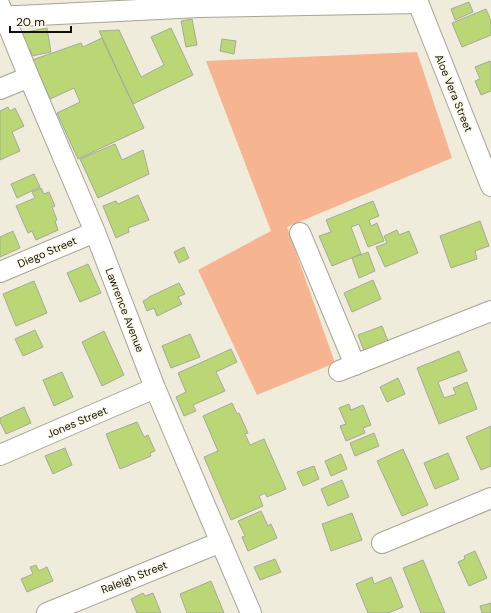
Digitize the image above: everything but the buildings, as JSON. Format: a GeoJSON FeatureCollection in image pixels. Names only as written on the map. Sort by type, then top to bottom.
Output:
{"type":"FeatureCollection","features":[{"type":"Feature","properties":{"kind":"street"},"geometry":{"type":"LineString","coordinates":[[2,11],[18,16],[417,1]]}},
{"type":"Feature","properties":{"kind":"street","name":"Aloe Vera Street"},"geometry":{"type":"LineString","coordinates":[[417,1],[491,186]]}},
{"type":"Feature","properties":{"kind":"street","name":"Lawrence Avenue"},"geometry":{"type":"LineString","coordinates":[[2,11],[95,232],[154,388],[251,613]]}},
{"type":"Feature","properties":{"kind":"street"},"geometry":{"type":"LineString","coordinates":[[0,89],[29,77]]}},
{"type":"Feature","properties":{"kind":"street","name":"Diego Street"},"geometry":{"type":"LineString","coordinates":[[0,272],[95,232]]}},
{"type":"Feature","properties":{"kind":"street"},"geometry":{"type":"LineString","coordinates":[[300,232],[347,368],[491,311]]}},
{"type":"Feature","properties":{"kind":"street","name":"Jones Street"},"geometry":{"type":"LineString","coordinates":[[0,455],[154,388]]}},
{"type":"Feature","properties":{"kind":"street"},"geometry":{"type":"LineString","coordinates":[[382,543],[491,498]]}},
{"type":"Feature","properties":{"kind":"street","name":"Raleigh Street"},"geometry":{"type":"LineString","coordinates":[[46,613],[221,542]]}},
{"type":"Feature","properties":{"kind":"shaded area"},"geometry":{"type":"Polygon","coordinates":[[[417,52],[452,158],[287,227],[335,363],[257,395],[198,270],[271,231],[206,61],[417,52]]]}}]}
